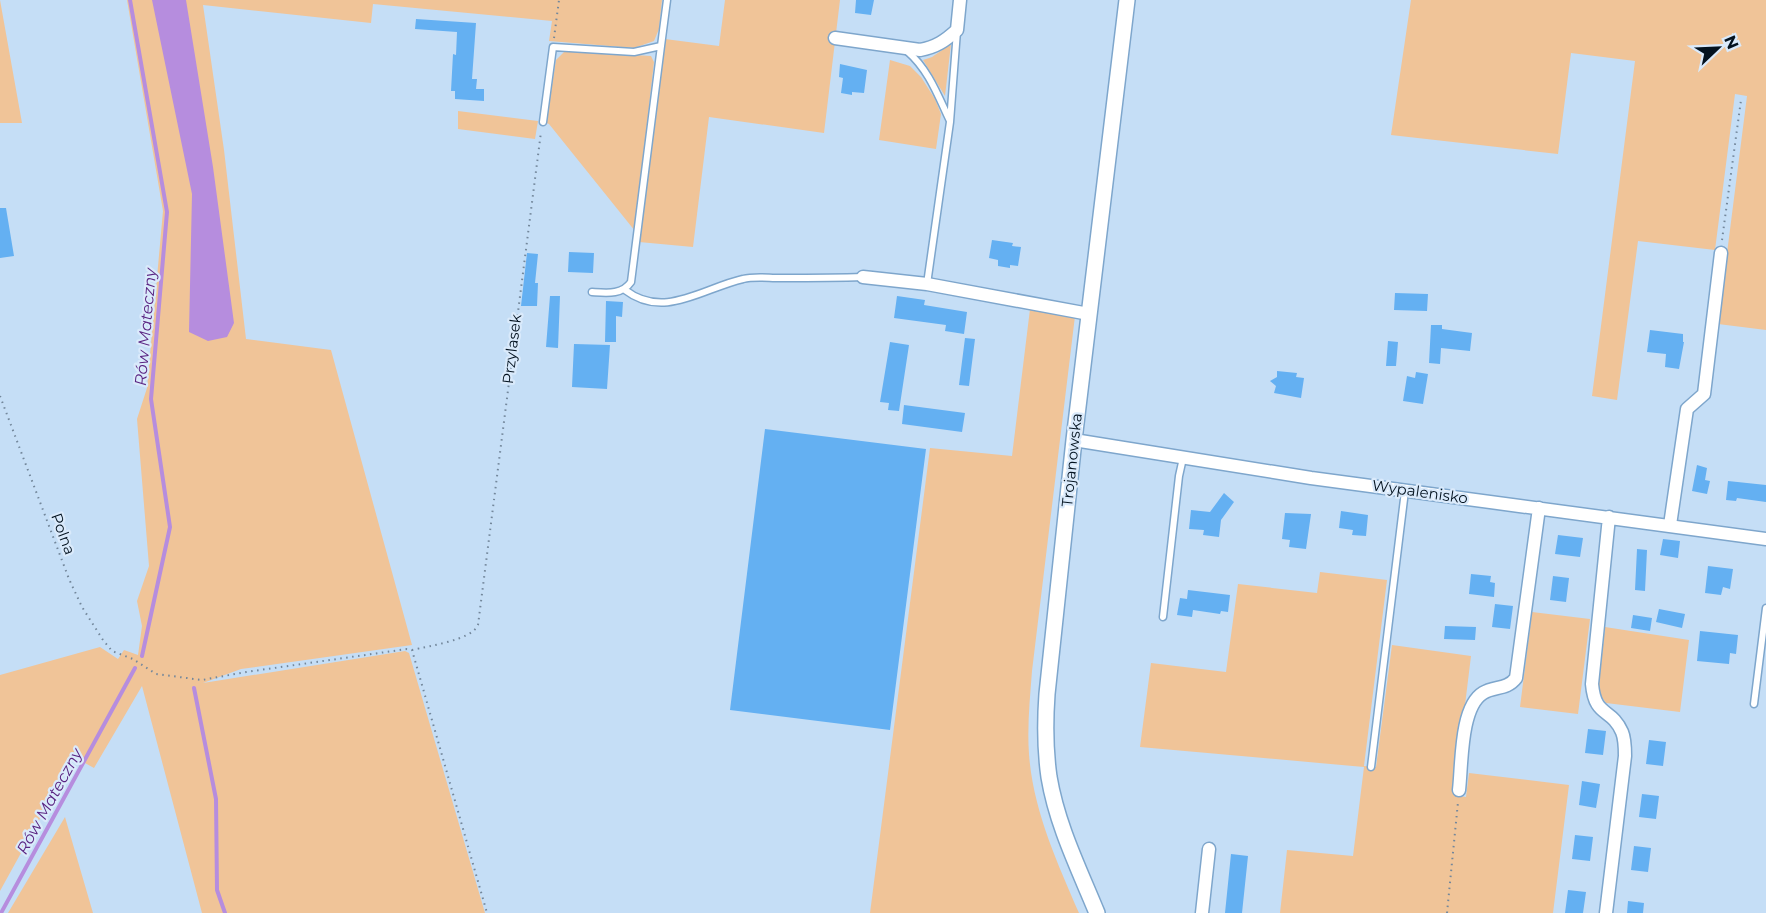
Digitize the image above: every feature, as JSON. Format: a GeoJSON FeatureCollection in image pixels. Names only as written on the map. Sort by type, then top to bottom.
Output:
{"type":"FeatureCollection","features":[{"type":"Feature","properties":{"kind":"street"},"geometry":{"type":"LineString","coordinates":[[835,38],[920,50],[933,47],[945,42],[957,30],[960,0]]}},
{"type":"Feature","properties":{"kind":"street","name":"Trojanowska"},"geometry":{"type":"LineString","coordinates":[[1097,913],[1071,851],[1055,802],[1045,735],[1047,694],[1074,440],[1127,0]]}},
{"type":"Feature","properties":{"kind":"street"},"geometry":{"type":"LineString","coordinates":[[1670,525],[1687,409],[1704,394],[1721,253]]}},
{"type":"Feature","properties":{"kind":"street"},"geometry":{"type":"LineString","coordinates":[[863,277],[927,285],[1089,314]]}},
{"type":"Feature","properties":{"kind":"street","name":"Wypalenisko"},"geometry":{"type":"LineString","coordinates":[[1074,440],[1405,490],[1766,539]]}},
{"type":"Feature","properties":{"kind":"street"},"geometry":{"type":"LineString","coordinates":[[1459,790],[1467,720],[1471,705],[1483,693],[1511,684],[1516,678],[1539,508]]}},
{"type":"Feature","properties":{"kind":"street"},"geometry":{"type":"LineString","coordinates":[[1606,913],[1625,756],[1622,732],[1612,717],[1598,708],[1593,698],[1592,684],[1609,517]]}},
{"type":"Feature","properties":{"kind":"street"},"geometry":{"type":"LineString","coordinates":[[1202,913],[1209,849]]}},
{"type":"Feature","properties":{"kind":"lane"},"geometry":{"type":"LineString","coordinates":[[592,292],[611,293],[625,290],[631,282],[666,0]]}},
{"type":"Feature","properties":{"kind":"lane"},"geometry":{"type":"LineString","coordinates":[[927,285],[950,122],[957,30]]}},
{"type":"Feature","properties":{"kind":"lane"},"geometry":{"type":"LineString","coordinates":[[543,122],[553,46],[634,52],[661,46]]}},
{"type":"Feature","properties":{"kind":"lane"},"geometry":{"type":"LineString","coordinates":[[903,48],[919,62],[933,83],[950,122]]}},
{"type":"Feature","properties":{"kind":"lane"},"geometry":{"type":"LineString","coordinates":[[625,290],[637,298],[652,301],[675,301],[687,300],[744,279],[863,277]]}},
{"type":"Feature","properties":{"kind":"lane"},"geometry":{"type":"LineString","coordinates":[[1163,617],[1183,458]]}},
{"type":"Feature","properties":{"kind":"lane"},"geometry":{"type":"LineString","coordinates":[[1371,767],[1405,490]]}},
{"type":"Feature","properties":{"kind":"lane"},"geometry":{"type":"LineString","coordinates":[[1754,704],[1766,608]]}},
{"type":"Feature","properties":{"kind":"path"},"geometry":{"type":"LineString","coordinates":[[553,46],[559,0]]}},
{"type":"Feature","properties":{"kind":"path"},"geometry":{"type":"LineString","coordinates":[[1721,253],[1741,100]]}},
{"type":"Feature","properties":{"kind":"path","name":"Przylasek"},"geometry":{"type":"LineString","coordinates":[[133,659],[156,674],[202,680],[412,650],[464,637],[476,631],[543,122]]}},
{"type":"Feature","properties":{"kind":"path","name":"Polna"},"geometry":{"type":"LineString","coordinates":[[0,396],[82,608],[112,651],[133,659]]}},
{"type":"Feature","properties":{"kind":"path"},"geometry":{"type":"LineString","coordinates":[[412,650],[487,913]]}},
{"type":"Feature","properties":{"kind":"path"},"geometry":{"type":"LineString","coordinates":[[1447,913],[1459,790]]}},
{"type":"Feature","properties":{"kind":"shaded area"},"geometry":{"type":"Polygon","coordinates":[[[0,0],[22,123],[0,123],[0,0]]]}},
{"type":"Feature","properties":{"kind":"shaded area"},"geometry":{"type":"Polygon","coordinates":[[[127,0],[662,0],[659,29],[654,41],[634,48],[549,41],[552,21],[373,4],[371,23],[203,5],[224,150],[246,339],[331,350],[412,645],[241,669],[203,683],[405,651],[409,653],[485,913],[202,913],[142,686],[94,768],[74,757],[0,891],[0,675],[100,647],[118,659],[124,650],[138,655],[142,626],[137,601],[149,566],[137,419],[147,388],[163,211],[127,0]]]}},
{"type":"Feature","properties":{"kind":"shaded area"},"geometry":{"type":"Polygon","coordinates":[[[152,0],[186,0],[213,167],[234,323],[227,337],[208,341],[189,332],[192,194],[152,0]]]}},
{"type":"Feature","properties":{"kind":"shaded area"},"geometry":{"type":"Polygon","coordinates":[[[725,0],[840,0],[824,133],[709,117],[693,247],[639,242],[665,39],[719,46],[725,0]]]}},
{"type":"Feature","properties":{"kind":"shaded area"},"geometry":{"type":"Polygon","coordinates":[[[1411,0],[1766,0],[1766,330],[1718,324],[1747,96],[1735,94],[1715,250],[1638,241],[1617,400],[1592,396],[1635,61],[1571,53],[1558,154],[1391,135],[1411,0]]]}},
{"type":"Feature","properties":{"kind":"shaded area"},"geometry":{"type":"Polygon","coordinates":[[[951,44],[945,96],[923,60],[932,57],[951,44]]]}},
{"type":"Feature","properties":{"kind":"shaded area"},"geometry":{"type":"Polygon","coordinates":[[[564,52],[651,56],[654,62],[635,231],[546,123],[556,60],[564,52]]]}},
{"type":"Feature","properties":{"kind":"shaded area"},"geometry":{"type":"Polygon","coordinates":[[[890,60],[910,66],[921,77],[935,99],[941,114],[936,149],[879,140],[890,60]]]}},
{"type":"Feature","properties":{"kind":"shaded area"},"geometry":{"type":"Polygon","coordinates":[[[458,111],[538,121],[535,139],[458,129],[458,111]]]}},
{"type":"Feature","properties":{"kind":"shaded area"},"geometry":{"type":"Polygon","coordinates":[[[1030,309],[1075,316],[1032,671],[1028,733],[1035,795],[1055,855],[1079,913],[870,913],[930,448],[1012,456],[1030,309]]]}},
{"type":"Feature","properties":{"kind":"shaded area"},"geometry":{"type":"Polygon","coordinates":[[[1320,572],[1387,580],[1364,766],[1376,767],[1392,645],[1471,656],[1454,795],[1466,797],[1469,773],[1569,785],[1553,913],[1280,913],[1287,850],[1353,856],[1364,767],[1140,747],[1151,663],[1226,672],[1238,584],[1317,593],[1320,572]]]}},
{"type":"Feature","properties":{"kind":"shaded area"},"geometry":{"type":"Polygon","coordinates":[[[1532,612],[1590,619],[1578,714],[1520,707],[1532,612]]]}},
{"type":"Feature","properties":{"kind":"shaded area"},"geometry":{"type":"Polygon","coordinates":[[[1605,627],[1689,640],[1680,712],[1606,703],[1598,692],[1605,627]]]}},
{"type":"Feature","properties":{"kind":"shaded area"},"geometry":{"type":"Polygon","coordinates":[[[65,817],[93,913],[8,913],[65,817]]]}},
{"type":"Feature","properties":{"kind":"building"},"geometry":{"type":"Polygon","coordinates":[[[856,0],[874,0],[871,15],[855,13],[856,0]]]}},
{"type":"Feature","properties":{"kind":"building"},"geometry":{"type":"Polygon","coordinates":[[[416,19],[476,23],[472,79],[477,79],[476,89],[484,89],[484,101],[455,99],[455,91],[451,91],[457,32],[415,29],[416,19]]]}},
{"type":"Feature","properties":{"kind":"building"},"geometry":{"type":"Polygon","coordinates":[[[840,64],[867,70],[864,93],[852,92],[852,95],[841,93],[843,78],[839,77],[840,64]]]}},
{"type":"Feature","properties":{"kind":"building"},"geometry":{"type":"Polygon","coordinates":[[[0,208],[6,208],[14,256],[0,258],[0,208]]]}},
{"type":"Feature","properties":{"kind":"building"},"geometry":{"type":"Polygon","coordinates":[[[992,240],[1013,243],[1012,246],[1021,247],[1018,266],[1010,265],[1010,268],[998,266],[998,260],[989,258],[992,240]]]}},
{"type":"Feature","properties":{"kind":"building"},"geometry":{"type":"Polygon","coordinates":[[[569,252],[594,253],[593,273],[568,272],[569,252]]]}},
{"type":"Feature","properties":{"kind":"building"},"geometry":{"type":"Polygon","coordinates":[[[527,253],[538,254],[535,283],[538,283],[537,306],[521,306],[527,253]]]}},
{"type":"Feature","properties":{"kind":"building"},"geometry":{"type":"Polygon","coordinates":[[[1395,293],[1428,294],[1427,311],[1394,310],[1395,293]]]}},
{"type":"Feature","properties":{"kind":"building"},"geometry":{"type":"Polygon","coordinates":[[[550,296],[560,296],[558,348],[546,347],[550,296]]]}},
{"type":"Feature","properties":{"kind":"building"},"geometry":{"type":"Polygon","coordinates":[[[897,296],[925,300],[924,305],[967,312],[964,334],[945,331],[946,325],[894,318],[897,296]]]}},
{"type":"Feature","properties":{"kind":"building"},"geometry":{"type":"Polygon","coordinates":[[[606,301],[623,302],[622,317],[616,316],[616,342],[605,342],[606,301]]]}},
{"type":"Feature","properties":{"kind":"building"},"geometry":{"type":"Polygon","coordinates":[[[1431,325],[1442,325],[1442,329],[1472,333],[1470,351],[1441,348],[1440,364],[1429,363],[1431,325]]]}},
{"type":"Feature","properties":{"kind":"building"},"geometry":{"type":"Polygon","coordinates":[[[1650,330],[1683,334],[1684,342],[1679,369],[1665,367],[1666,354],[1647,352],[1650,330]]]}},
{"type":"Feature","properties":{"kind":"building"},"geometry":{"type":"Polygon","coordinates":[[[965,338],[975,339],[969,386],[959,385],[965,338]]]}},
{"type":"Feature","properties":{"kind":"building"},"geometry":{"type":"Polygon","coordinates":[[[1388,341],[1398,342],[1396,366],[1386,366],[1388,341]]]}},
{"type":"Feature","properties":{"kind":"building"},"geometry":{"type":"Polygon","coordinates":[[[890,342],[909,345],[899,411],[888,410],[889,403],[880,402],[890,342]]]}},
{"type":"Feature","properties":{"kind":"building"},"geometry":{"type":"Polygon","coordinates":[[[574,344],[610,345],[607,389],[572,387],[574,344]]]}},
{"type":"Feature","properties":{"kind":"building"},"geometry":{"type":"Polygon","coordinates":[[[1277,371],[1297,373],[1296,377],[1304,378],[1301,398],[1274,393],[1276,386],[1270,381],[1277,377],[1277,371]]]}},
{"type":"Feature","properties":{"kind":"building"},"geometry":{"type":"Polygon","coordinates":[[[1416,372],[1428,374],[1423,404],[1403,401],[1407,376],[1415,378],[1416,372]]]}},
{"type":"Feature","properties":{"kind":"building"},"geometry":{"type":"Polygon","coordinates":[[[904,405],[965,413],[962,432],[902,424],[904,405]]]}},
{"type":"Feature","properties":{"kind":"building"},"geometry":{"type":"Polygon","coordinates":[[[765,429],[926,449],[890,730],[730,710],[765,429]]]}},
{"type":"Feature","properties":{"kind":"building"},"geometry":{"type":"Polygon","coordinates":[[[1697,465],[1707,468],[1705,480],[1710,481],[1707,494],[1692,491],[1697,465]]]}},
{"type":"Feature","properties":{"kind":"building"},"geometry":{"type":"Polygon","coordinates":[[[1728,481],[1766,485],[1766,502],[1737,498],[1736,501],[1726,500],[1728,481]]]}},
{"type":"Feature","properties":{"kind":"building"},"geometry":{"type":"Polygon","coordinates":[[[1224,493],[1234,502],[1221,520],[1219,537],[1203,535],[1204,530],[1189,529],[1191,510],[1210,512],[1224,493]]]}},
{"type":"Feature","properties":{"kind":"building"},"geometry":{"type":"Polygon","coordinates":[[[1341,511],[1368,515],[1366,536],[1352,535],[1353,530],[1339,528],[1341,511]]]}},
{"type":"Feature","properties":{"kind":"building"},"geometry":{"type":"Polygon","coordinates":[[[1285,513],[1311,514],[1306,549],[1289,547],[1290,540],[1282,539],[1285,513]]]}},
{"type":"Feature","properties":{"kind":"building"},"geometry":{"type":"Polygon","coordinates":[[[1558,535],[1583,538],[1580,557],[1555,554],[1558,535]]]}},
{"type":"Feature","properties":{"kind":"building"},"geometry":{"type":"Polygon","coordinates":[[[1663,539],[1680,541],[1678,558],[1660,555],[1663,539]]]}},
{"type":"Feature","properties":{"kind":"building"},"geometry":{"type":"Polygon","coordinates":[[[1637,549],[1647,550],[1645,591],[1635,590],[1637,549]]]}},
{"type":"Feature","properties":{"kind":"building"},"geometry":{"type":"Polygon","coordinates":[[[1708,566],[1733,569],[1730,589],[1723,587],[1721,595],[1705,593],[1708,566]]]}},
{"type":"Feature","properties":{"kind":"building"},"geometry":{"type":"Polygon","coordinates":[[[1471,574],[1491,576],[1490,582],[1495,583],[1494,597],[1469,594],[1471,574]]]}},
{"type":"Feature","properties":{"kind":"building"},"geometry":{"type":"Polygon","coordinates":[[[1553,576],[1569,578],[1566,602],[1550,600],[1553,576]]]}},
{"type":"Feature","properties":{"kind":"building"},"geometry":{"type":"Polygon","coordinates":[[[1188,590],[1230,595],[1228,612],[1221,611],[1220,614],[1193,610],[1192,617],[1177,615],[1180,598],[1187,599],[1188,590]]]}},
{"type":"Feature","properties":{"kind":"building"},"geometry":{"type":"Polygon","coordinates":[[[1495,604],[1513,606],[1510,629],[1492,627],[1495,604]]]}},
{"type":"Feature","properties":{"kind":"building"},"geometry":{"type":"Polygon","coordinates":[[[1659,609],[1685,614],[1682,628],[1656,622],[1659,609]]]}},
{"type":"Feature","properties":{"kind":"building"},"geometry":{"type":"Polygon","coordinates":[[[1633,615],[1652,618],[1650,631],[1631,628],[1633,615]]]}},
{"type":"Feature","properties":{"kind":"building"},"geometry":{"type":"Polygon","coordinates":[[[1445,626],[1476,627],[1475,640],[1444,639],[1445,626]]]}},
{"type":"Feature","properties":{"kind":"building"},"geometry":{"type":"Polygon","coordinates":[[[1700,631],[1738,635],[1736,654],[1730,653],[1729,664],[1697,661],[1700,631]]]}},
{"type":"Feature","properties":{"kind":"building"},"geometry":{"type":"Polygon","coordinates":[[[1588,729],[1606,731],[1603,755],[1585,753],[1588,729]]]}},
{"type":"Feature","properties":{"kind":"building"},"geometry":{"type":"Polygon","coordinates":[[[1649,740],[1666,742],[1663,766],[1646,764],[1649,740]]]}},
{"type":"Feature","properties":{"kind":"building"},"geometry":{"type":"Polygon","coordinates":[[[1582,781],[1600,784],[1596,808],[1579,805],[1582,781]]]}},
{"type":"Feature","properties":{"kind":"building"},"geometry":{"type":"Polygon","coordinates":[[[1642,794],[1659,796],[1656,819],[1639,817],[1642,794]]]}},
{"type":"Feature","properties":{"kind":"building"},"geometry":{"type":"Polygon","coordinates":[[[1575,835],[1593,837],[1590,861],[1572,859],[1575,835]]]}},
{"type":"Feature","properties":{"kind":"building"},"geometry":{"type":"Polygon","coordinates":[[[1634,846],[1651,848],[1648,872],[1631,870],[1634,846]]]}},
{"type":"Feature","properties":{"kind":"building"},"geometry":{"type":"Polygon","coordinates":[[[1231,854],[1248,856],[1242,913],[1225,913],[1231,854]]]}},
{"type":"Feature","properties":{"kind":"building"},"geometry":{"type":"Polygon","coordinates":[[[1568,890],[1586,892],[1583,913],[1565,913],[1568,890]]]}},
{"type":"Feature","properties":{"kind":"building"},"geometry":{"type":"Polygon","coordinates":[[[1628,901],[1644,903],[1643,913],[1627,913],[1628,901]]]}},
{"type":"Feature","properties":{"kind":"waterway","name":"Rów Mateczny"},"geometry":{"type":"LineString","coordinates":[[130,0],[167,212],[151,399],[170,527],[142,656]]}},
{"type":"Feature","properties":{"kind":"waterway","name":"Rów Mateczny"},"geometry":{"type":"LineString","coordinates":[[1,913],[135,668]]}},
{"type":"Feature","properties":{"kind":"waterway"},"geometry":{"type":"LineString","coordinates":[[194,688],[216,799],[217,890],[225,913]]}}]}
